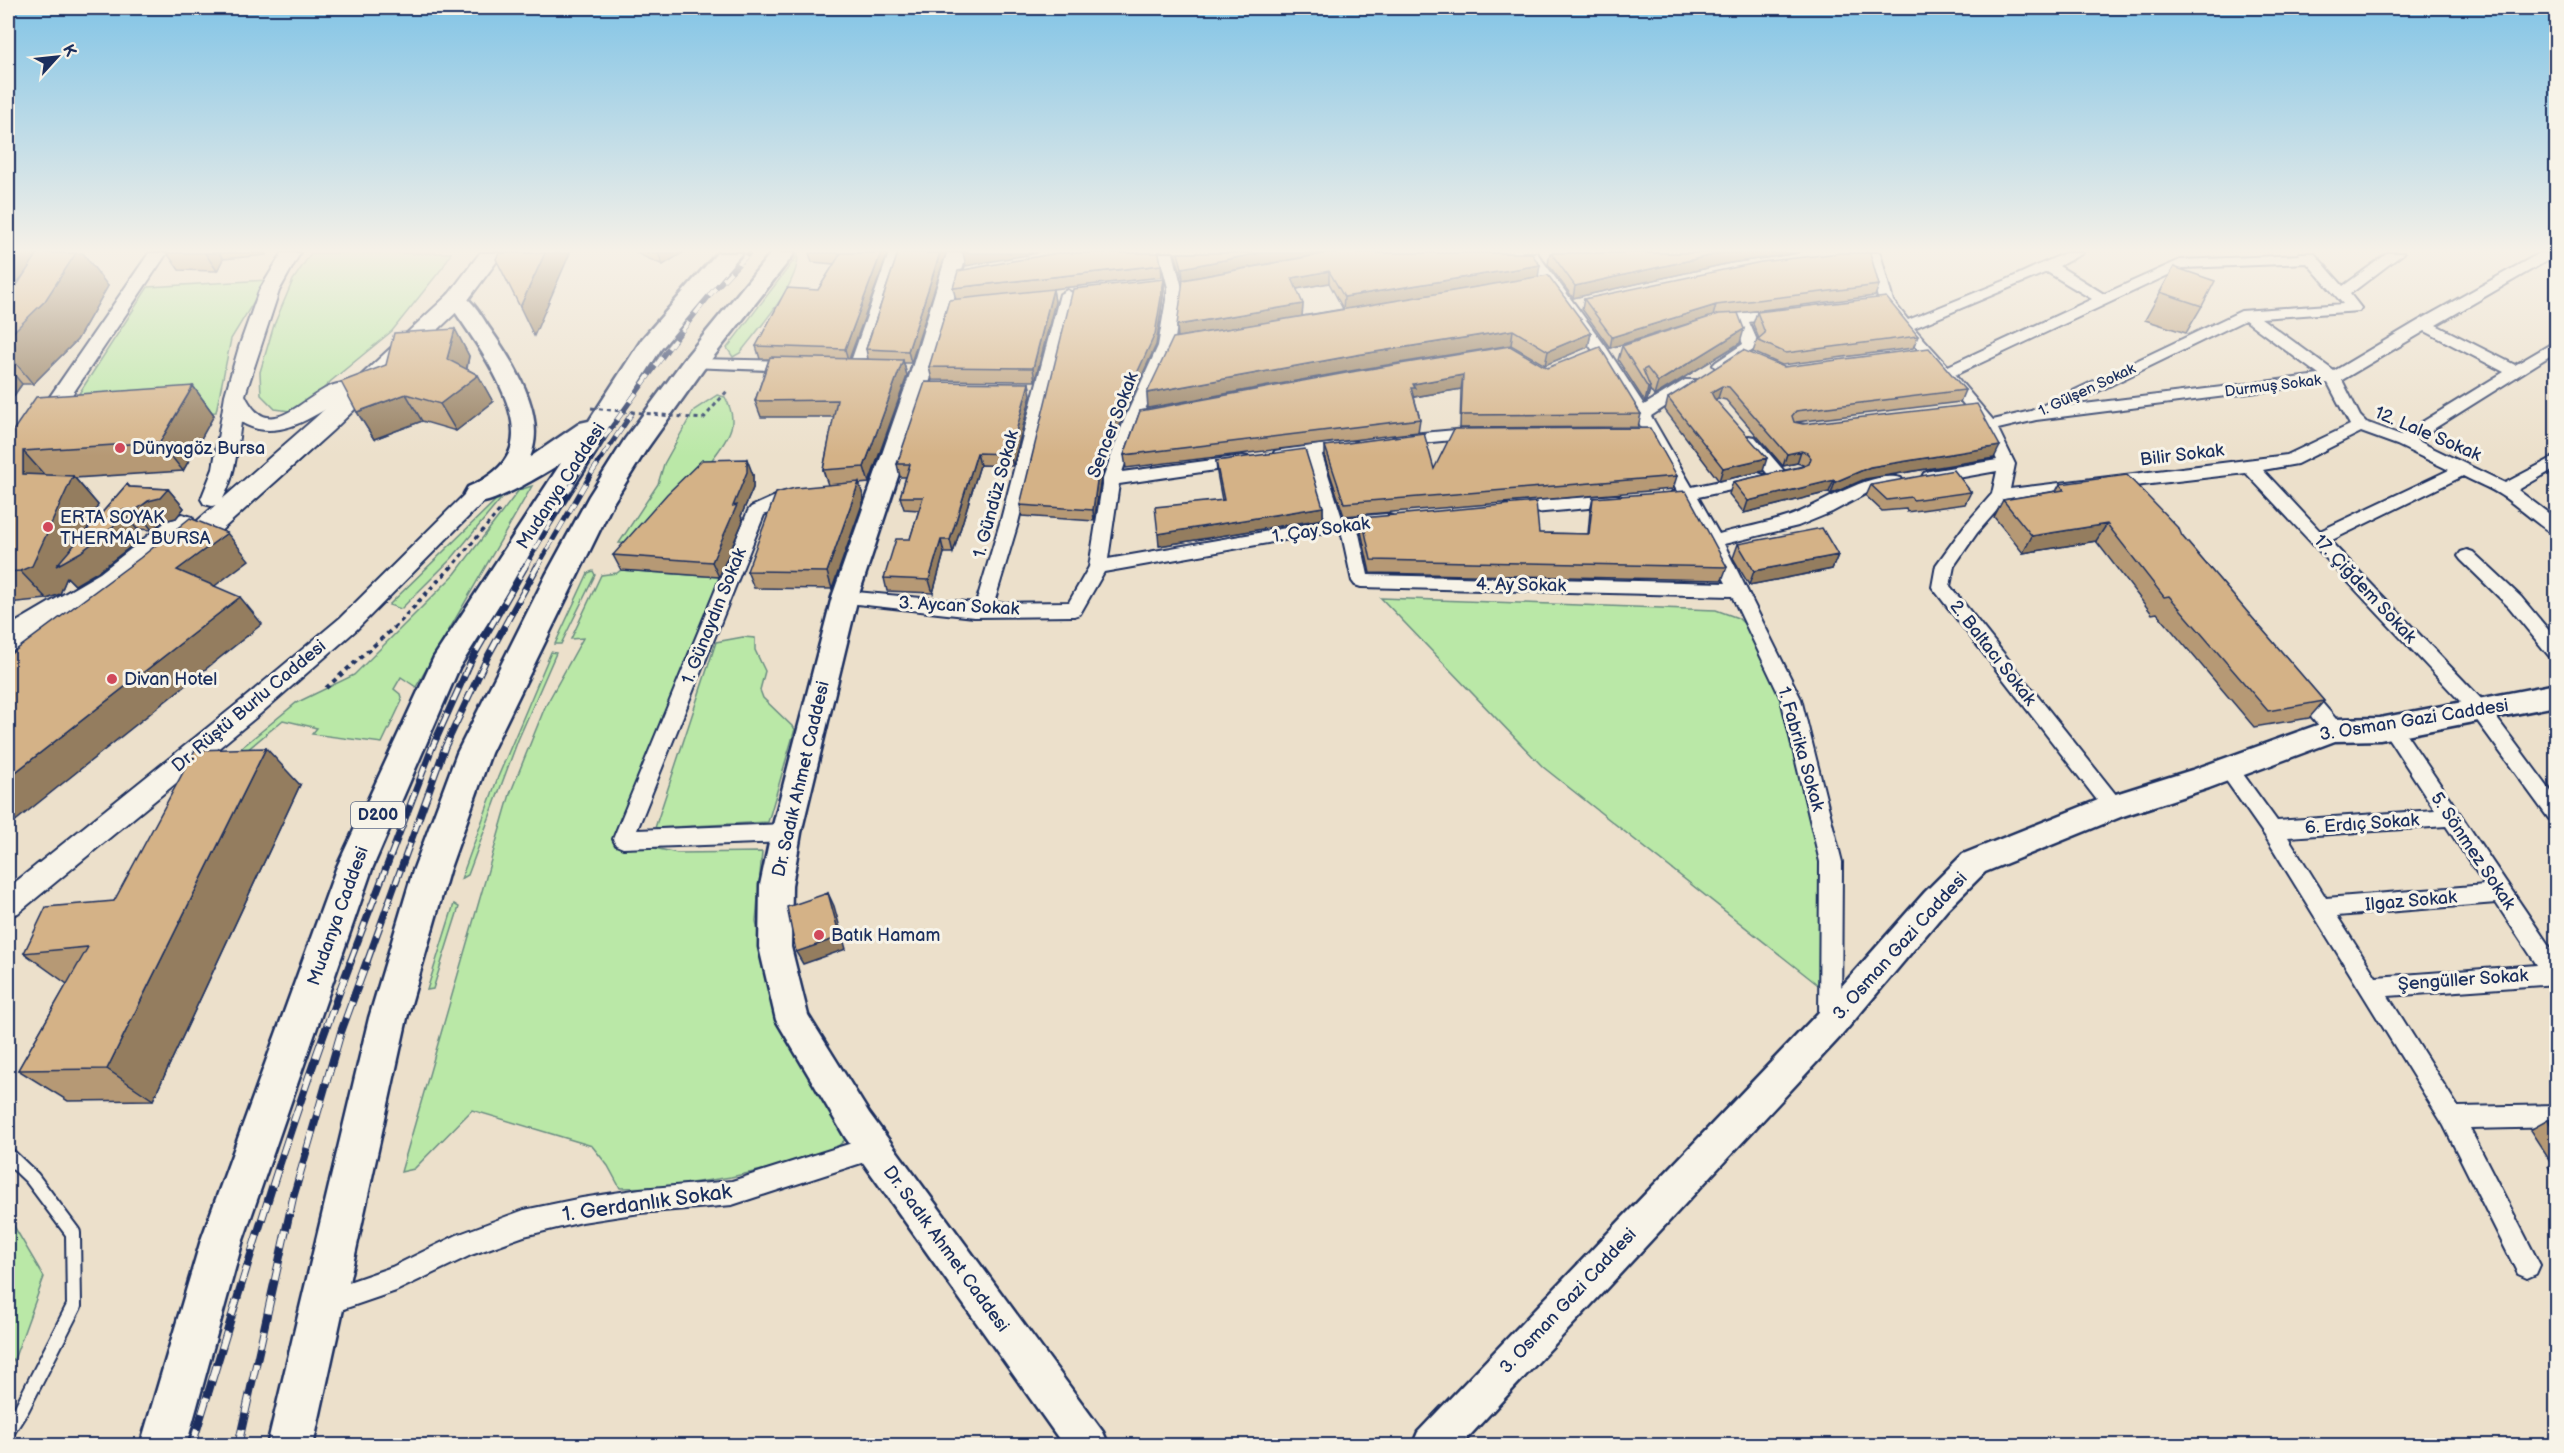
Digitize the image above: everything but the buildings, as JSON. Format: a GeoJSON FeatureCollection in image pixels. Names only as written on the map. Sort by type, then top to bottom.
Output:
{"type":"FeatureCollection","features":[{"type":"Feature","properties":{"kind":"highway","name":"Mudanya Caddesi"},"geometry":{"type":"LineString","coordinates":[[163,1446],[222,1240],[354,869],[444,665],[597,414],[672,321]]}},
{"type":"Feature","properties":{"kind":"highway"},"geometry":{"type":"LineString","coordinates":[[290,1446],[388,1018],[431,871],[474,753],[561,574],[599,503],[635,445],[729,321]]}},
{"type":"Feature","properties":{"kind":"highway"},"geometry":{"type":"LineString","coordinates":[[489,502],[533,469],[597,414]]}},
{"type":"Feature","properties":{"kind":"main road"},"geometry":{"type":"LineString","coordinates":[[10,639],[110,580],[212,499],[342,389],[406,321]]}},
{"type":"Feature","properties":{"kind":"main road"},"geometry":{"type":"LineString","coordinates":[[105,612],[152,576],[323,425],[434,321]]}},
{"type":"Feature","properties":{"kind":"main road"},"geometry":{"type":"LineString","coordinates":[[474,321],[520,405],[526,429],[521,455],[489,502]]}},
{"type":"Feature","properties":{"kind":"main road","name":"Dr. Sadık Ahmet Caddesi"},"geometry":{"type":"LineString","coordinates":[[939,321],[870,492],[786,833],[776,885],[775,947],[793,1020],[873,1148],[1089,1446]]}},
{"type":"Feature","properties":{"kind":"main road","name":"3. Osman Gazi Caddesi"},"geometry":{"type":"LineString","coordinates":[[1432,1446],[1830,1024],[1936,901],[1974,863],[2114,807],[2334,730],[2391,727],[2556,695]]}},
{"type":"Feature","properties":{"kind":"street"},"geometry":{"type":"LineString","coordinates":[[8,485],[31,440],[112,321]]}},
{"type":"Feature","properties":{"kind":"street"},"geometry":{"type":"LineString","coordinates":[[212,499],[224,470],[235,395],[259,321]]}},
{"type":"Feature","properties":{"kind":"street"},"geometry":{"type":"LineString","coordinates":[[857,367],[874,321]]}},
{"type":"Feature","properties":{"kind":"street","name":"1. Gündüz Sokak"},"geometry":{"type":"LineString","coordinates":[[983,610],[1061,321]]}},
{"type":"Feature","properties":{"kind":"street","name":"Sencer Sokak"},"geometry":{"type":"LineString","coordinates":[[1074,609],[1098,567],[1111,479],[1133,418],[1172,345],[1173,321]]}},
{"type":"Feature","properties":{"kind":"street","name":"1. Fabrika Sokak"},"geometry":{"type":"LineString","coordinates":[[1580,321],[1608,354],[1689,496],[1739,590],[1791,699],[1831,862],[1830,1024]]}},
{"type":"Feature","properties":{"kind":"street"},"geometry":{"type":"LineString","coordinates":[[1703,325],[1722,321]]}},
{"type":"Feature","properties":{"kind":"street"},"geometry":{"type":"LineString","coordinates":[[1642,414],[1751,345],[1741,321]]}},
{"type":"Feature","properties":{"kind":"street"},"geometry":{"type":"LineString","coordinates":[[1899,321],[1929,353],[1989,426],[2007,464],[2000,496]]}},
{"type":"Feature","properties":{"kind":"street"},"geometry":{"type":"LineString","coordinates":[[1905,327],[1920,321]]}},
{"type":"Feature","properties":{"kind":"street"},"geometry":{"type":"LineString","coordinates":[[1946,374],[2059,321]]}},
{"type":"Feature","properties":{"kind":"street","name":"1. Gülşen Sokak"},"geometry":{"type":"LineString","coordinates":[[1989,426],[2036,415],[2232,321]]}},
{"type":"Feature","properties":{"kind":"street","name":"12. Lale Sokak"},"geometry":{"type":"LineString","coordinates":[[2255,321],[2333,378],[2353,418],[2360,426],[2403,441],[2506,490],[2545,518],[2556,529]]}},
{"type":"Feature","properties":{"kind":"street","name":"Durmuş Sokak"},"geometry":{"type":"LineString","coordinates":[[2036,415],[2333,378],[2429,321]]}},
{"type":"Feature","properties":{"kind":"street"},"geometry":{"type":"LineString","coordinates":[[2423,324],[2517,372]]}},
{"type":"Feature","properties":{"kind":"street"},"geometry":{"type":"LineString","coordinates":[[2403,441],[2556,346]]}},
{"type":"Feature","properties":{"kind":"street"},"geometry":{"type":"LineString","coordinates":[[1906,356],[1929,353]]}},
{"type":"Feature","properties":{"kind":"street"},"geometry":{"type":"LineString","coordinates":[[1582,358],[1608,354]]}},
{"type":"Feature","properties":{"kind":"street"},"geometry":{"type":"LineString","coordinates":[[1739,354],[1760,363]]}},
{"type":"Feature","properties":{"kind":"street"},"geometry":{"type":"LineString","coordinates":[[694,364],[810,366]]}},
{"type":"Feature","properties":{"kind":"street"},"geometry":{"type":"LineString","coordinates":[[1021,388],[1044,388]]}},
{"type":"Feature","properties":{"kind":"street"},"geometry":{"type":"LineString","coordinates":[[235,395],[244,415],[256,423],[271,423],[300,415],[342,389]]}},
{"type":"Feature","properties":{"kind":"street"},"geometry":{"type":"LineString","coordinates":[[1952,411],[1976,408]]}},
{"type":"Feature","properties":{"kind":"street"},"geometry":{"type":"LineString","coordinates":[[1133,418],[1157,414]]}},
{"type":"Feature","properties":{"kind":"street","name":"Bilir Sokak"},"geometry":{"type":"LineString","coordinates":[[2000,496],[2250,467],[2291,460],[2360,426]]}},
{"type":"Feature","properties":{"kind":"street"},"geometry":{"type":"LineString","coordinates":[[1740,431],[1778,475]]}},
{"type":"Feature","properties":{"kind":"street"},"geometry":{"type":"LineString","coordinates":[[1111,479],[1376,443],[1489,433]]}},
{"type":"Feature","properties":{"kind":"street"},"geometry":{"type":"LineString","coordinates":[[1629,434],[1652,434]]}},
{"type":"Feature","properties":{"kind":"street"},"geometry":{"type":"LineString","coordinates":[[1312,451],[1342,525]]}},
{"type":"Feature","properties":{"kind":"street"},"geometry":{"type":"LineString","coordinates":[[2506,490],[2556,463]]}},
{"type":"Feature","properties":{"kind":"street"},"geometry":{"type":"LineString","coordinates":[[1714,541],[1792,522],[1826,508],[1865,487],[2007,464]]}},
{"type":"Feature","properties":{"kind":"street","name":"17. Çiğdem Sokak"},"geometry":{"type":"LineString","coordinates":[[2250,467],[2480,710],[2556,813]]}},
{"type":"Feature","properties":{"kind":"street"},"geometry":{"type":"LineString","coordinates":[[2318,539],[2463,470]]}},
{"type":"Feature","properties":{"kind":"street"},"geometry":{"type":"LineString","coordinates":[[1666,497],[1689,496],[1796,471]]}},
{"type":"Feature","properties":{"kind":"street","name":"1. Günaydın Sokak"},"geometry":{"type":"LineString","coordinates":[[786,833],[623,839],[757,511],[788,497],[811,495]]}},
{"type":"Feature","properties":{"kind":"street","name":"2. Baltacı Sokak"},"geometry":{"type":"LineString","coordinates":[[2000,496],[1971,529],[1945,566],[1941,587],[2114,807]]}},
{"type":"Feature","properties":{"kind":"street"},"geometry":{"type":"LineString","coordinates":[[1494,510],[1632,500]]}},
{"type":"Feature","properties":{"kind":"street","name":"Dr. Rüştü Burlu Caddesi"},"geometry":{"type":"LineString","coordinates":[[8,904],[251,707],[489,502]]}},
{"type":"Feature","properties":{"kind":"street","name":"1. Çay Sokak"},"geometry":{"type":"LineString","coordinates":[[1098,567],[1342,525],[1407,518]]}},
{"type":"Feature","properties":{"kind":"street","name":"4. Ay Sokak"},"geometry":{"type":"LineString","coordinates":[[1342,525],[1361,581],[1739,590]]}},
{"type":"Feature","properties":{"kind":"street"},"geometry":{"type":"LineString","coordinates":[[2468,556],[2515,602],[2556,651]]}},
{"type":"Feature","properties":{"kind":"street","name":"3. Aycan Sokak"},"geometry":{"type":"LineString","coordinates":[[845,597],[983,610],[1074,609]]}},
{"type":"Feature","properties":{"kind":"street"},"geometry":{"type":"LineString","coordinates":[[2287,675],[2334,730]]}},
{"type":"Feature","properties":{"kind":"street","name":"5. Sönmez Sokak"},"geometry":{"type":"LineString","coordinates":[[2391,727],[2556,974]]}},
{"type":"Feature","properties":{"kind":"street"},"geometry":{"type":"LineString","coordinates":[[2228,769],[2272,830],[2452,1118],[2527,1265]]}},
{"type":"Feature","properties":{"kind":"street","name":"6. Erdıç Sokak"},"geometry":{"type":"LineString","coordinates":[[2272,830],[2451,817]]}},
{"type":"Feature","properties":{"kind":"street","name":"Ilgaz Sokak"},"geometry":{"type":"LineString","coordinates":[[2320,908],[2502,893]]}},
{"type":"Feature","properties":{"kind":"street","name":"Şengüller Sokak"},"geometry":{"type":"LineString","coordinates":[[2370,987],[2556,974]]}},
{"type":"Feature","properties":{"kind":"street"},"geometry":{"type":"LineString","coordinates":[[2452,1118],[2556,1116]]}},
{"type":"Feature","properties":{"kind":"street","name":"1. Gerdanlık Sokak"},"geometry":{"type":"LineString","coordinates":[[322,1303],[396,1278],[466,1244],[524,1223],[582,1210],[629,1203],[732,1193],[873,1148]]}},
{"type":"Feature","properties":{"kind":"lane"},"geometry":{"type":"LineString","coordinates":[[8,1155],[32,1178],[73,1233],[74,1306],[8,1430]]}},
{"type":"Feature","properties":{"kind":"path"},"geometry":{"type":"LineString","coordinates":[[597,414],[703,419],[727,391]]}},
{"type":"Feature","properties":{"kind":"path"},"geometry":{"type":"LineString","coordinates":[[326,688],[348,670],[435,584],[489,502]]}},
{"type":"Feature","properties":{"kind":"green space"},"geometry":{"type":"Polygon","coordinates":[[[126,321],[242,321],[231,339],[216,412],[60,423],[126,321]]]}},
{"type":"Feature","properties":{"kind":"green space"},"geometry":{"type":"Polygon","coordinates":[[[276,321],[400,321],[392,331],[331,381],[313,399],[290,411],[275,409],[261,395],[260,372],[276,321]]]}},
{"type":"Feature","properties":{"kind":"green space"},"geometry":{"type":"Polygon","coordinates":[[[748,321],[765,321],[740,353],[733,357],[727,348],[748,321]]]}},
{"type":"Feature","properties":{"kind":"green space"},"geometry":{"type":"Polygon","coordinates":[[[717,395],[725,397],[732,416],[731,428],[725,441],[687,488],[632,544],[619,543],[658,484],[664,464],[694,410],[717,395]]]}},
{"type":"Feature","properties":{"kind":"green space"},"geometry":{"type":"Polygon","coordinates":[[[532,486],[416,687],[401,677],[394,689],[400,694],[402,701],[382,743],[312,734],[317,728],[283,720],[229,765],[224,762],[296,703],[354,675],[455,574],[519,490],[532,486]]]}},
{"type":"Feature","properties":{"kind":"green space"},"geometry":{"type":"Polygon","coordinates":[[[501,499],[452,558],[401,609],[389,605],[496,500],[501,499]]]}},
{"type":"Feature","properties":{"kind":"green space"},"geometry":{"type":"Polygon","coordinates":[[[621,570],[719,577],[696,646],[625,819],[650,847],[677,853],[762,852],[756,921],[766,973],[853,1132],[835,1149],[816,1158],[731,1177],[665,1187],[620,1188],[608,1166],[592,1146],[472,1110],[414,1169],[401,1172],[510,794],[545,707],[583,638],[571,639],[601,575],[617,573],[621,570]]]}},
{"type":"Feature","properties":{"kind":"green space"},"geometry":{"type":"Polygon","coordinates":[[[593,571],[595,575],[561,644],[555,644],[588,573],[593,571]]]}},
{"type":"Feature","properties":{"kind":"green space"},"geometry":{"type":"Polygon","coordinates":[[[1381,598],[1716,610],[1738,618],[1752,631],[1786,708],[1822,866],[1827,992],[1543,767],[1381,598]]]}},
{"type":"Feature","properties":{"kind":"green space"},"geometry":{"type":"Polygon","coordinates":[[[743,637],[755,638],[755,650],[765,671],[760,690],[763,698],[795,729],[768,822],[655,828],[716,642],[743,637]]]}},
{"type":"Feature","properties":{"kind":"green space"},"geometry":{"type":"Polygon","coordinates":[[[551,652],[556,653],[518,740],[468,875],[461,879],[498,777],[551,652]]]}},
{"type":"Feature","properties":{"kind":"green space"},"geometry":{"type":"Polygon","coordinates":[[[454,904],[459,907],[433,989],[427,990],[454,904]]]}},
{"type":"Feature","properties":{"kind":"green space"},"geometry":{"type":"Polygon","coordinates":[[[8,1216],[44,1277],[15,1357],[8,1369],[8,1216]]]}},
{"type":"Feature","properties":{"kind":"railway"},"geometry":{"type":"LineString","coordinates":[[524,569],[578,474],[690,321]]}},
{"type":"Feature","properties":{"kind":"railway"},"geometry":{"type":"LineString","coordinates":[[536,569],[591,474],[632,413]]}},
{"type":"Feature","properties":{"kind":"railway"},"geometry":{"type":"LineString","coordinates":[[350,962],[432,748],[472,659],[525,567]]}},
{"type":"Feature","properties":{"kind":"railway"},"geometry":{"type":"LineString","coordinates":[[367,962],[445,747],[487,658],[537,567]]}},
{"type":"Feature","properties":{"kind":"railway"},"geometry":{"type":"LineString","coordinates":[[192,1446],[287,1141],[351,961]]}},
{"type":"Feature","properties":{"kind":"railway"},"geometry":{"type":"LineString","coordinates":[[238,1446],[293,1198],[341,1032],[367,961]]}},
{"type":"Feature","properties":{"kind":"place","name":"Dünyagöz Bursa"},"geometry":{"type":"Point","coordinates":[120,448]}},
{"type":"Feature","properties":{"kind":"place","name":"ERTA SOYAK THERMAL BURSA"},"geometry":{"type":"Point","coordinates":[48,527]}},
{"type":"Feature","properties":{"kind":"place","name":"Divan Hotel"},"geometry":{"type":"Point","coordinates":[112,679]}},
{"type":"Feature","properties":{"kind":"place","name":"Batık Hamam"},"geometry":{"type":"Point","coordinates":[819,935]}}]}
